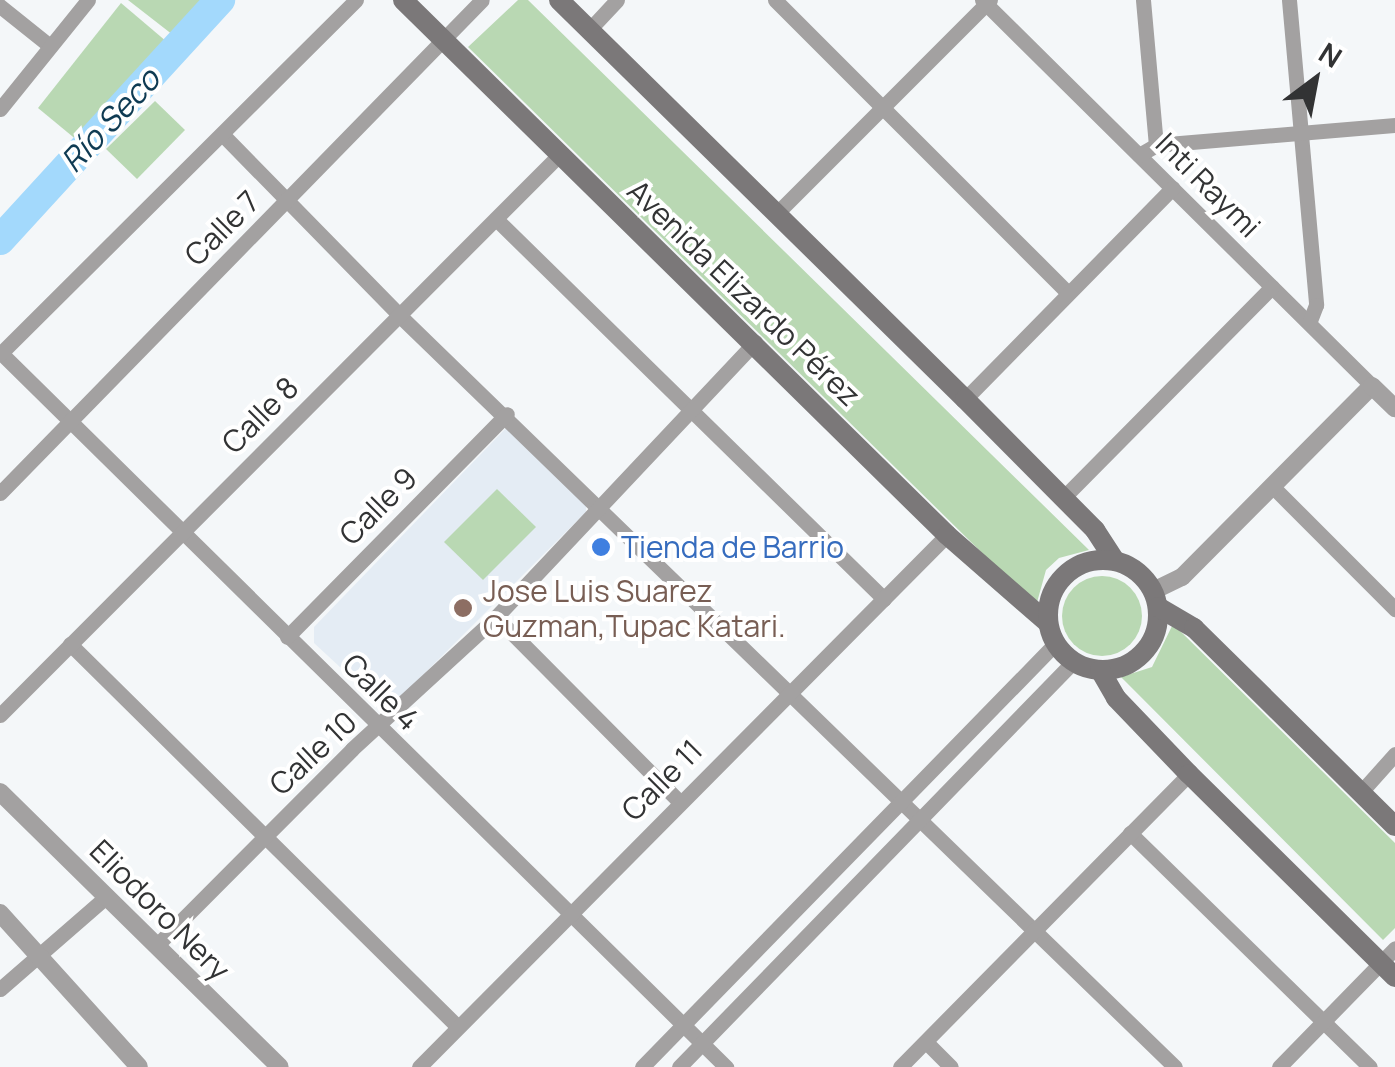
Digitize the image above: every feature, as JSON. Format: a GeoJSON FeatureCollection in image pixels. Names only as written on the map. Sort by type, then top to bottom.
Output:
{"type":"FeatureCollection","features":[{"type":"Feature","properties":{"kind":"main road","name":"Avenida Elizardo Pérez"},"geometry":{"type":"LineString","coordinates":[[403,0],[756,342],[947,535],[1052,633]]}},
{"type":"Feature","properties":{"kind":"main road"},"geometry":{"type":"LineString","coordinates":[[559,0],[965,399],[1063,498],[1115,561]]}},
{"type":"Feature","properties":{"kind":"main road"},"geometry":{"type":"LineString","coordinates":[[1155,599],[1147,648],[1122,667],[1100,670],[1073,662],[1052,633],[1052,592],[1065,574],[1094,560],[1115,561],[1133,569],[1155,599],[1194,628],[1395,826]]}},
{"type":"Feature","properties":{"kind":"main road"},"geometry":{"type":"LineString","coordinates":[[1100,670],[1116,698],[1189,774],[1390,962]]}},
{"type":"Feature","properties":{"kind":"street"},"geometry":{"type":"LineString","coordinates":[[0,109],[88,0]]}},
{"type":"Feature","properties":{"kind":"street"},"geometry":{"type":"LineString","coordinates":[[0,354],[356,0]]}},
{"type":"Feature","properties":{"kind":"street","name":"Calle 7"},"geometry":{"type":"LineString","coordinates":[[0,493],[482,0]]}},
{"type":"Feature","properties":{"kind":"street"},"geometry":{"type":"LineString","coordinates":[[589,30],[617,0]]}},
{"type":"Feature","properties":{"kind":"street"},"geometry":{"type":"LineString","coordinates":[[774,0],[1068,293]]}},
{"type":"Feature","properties":{"kind":"street"},"geometry":{"type":"LineString","coordinates":[[1143,0],[1156,145]]}},
{"type":"Feature","properties":{"kind":"street"},"geometry":{"type":"LineString","coordinates":[[1288,0],[1316,305],[1308,323]]}},
{"type":"Feature","properties":{"kind":"street"},"geometry":{"type":"LineString","coordinates":[[775,216],[986,1]]}},
{"type":"Feature","properties":{"kind":"street","name":"Inti Raymi"},"geometry":{"type":"LineString","coordinates":[[986,1],[1395,408]]}},
{"type":"Feature","properties":{"kind":"street"},"geometry":{"type":"LineString","coordinates":[[0,6],[50,46]]}},
{"type":"Feature","properties":{"kind":"street"},"geometry":{"type":"LineString","coordinates":[[1139,155],[1156,145],[1395,125]]}},
{"type":"Feature","properties":{"kind":"street"},"geometry":{"type":"LineString","coordinates":[[223,134],[400,316],[508,414],[1174,1067]]}},
{"type":"Feature","properties":{"kind":"street","name":"Calle 8"},"geometry":{"type":"LineString","coordinates":[[0,715],[559,155]]}},
{"type":"Feature","properties":{"kind":"street"},"geometry":{"type":"LineString","coordinates":[[965,399],[1172,188]]}},
{"type":"Feature","properties":{"kind":"street"},"geometry":{"type":"LineString","coordinates":[[496,219],[884,599]]}},
{"type":"Feature","properties":{"kind":"street"},"geometry":{"type":"LineString","coordinates":[[1063,498],[1272,287]]}},
{"type":"Feature","properties":{"kind":"street","name":"Calle 10"},"geometry":{"type":"LineString","coordinates":[[157,946],[265,837],[496,617],[756,342]]}},
{"type":"Feature","properties":{"kind":"street","name":"Calle 4"},"geometry":{"type":"LineString","coordinates":[[0,354],[726,1067]]}},
{"type":"Feature","properties":{"kind":"street"},"geometry":{"type":"LineString","coordinates":[[1155,599],[1182,577],[1372,386]]}},
{"type":"Feature","properties":{"kind":"street","name":"Calle 9"},"geometry":{"type":"LineString","coordinates":[[287,637],[508,414]]}},
{"type":"Feature","properties":{"kind":"street"},"geometry":{"type":"LineString","coordinates":[[1273,487],[1395,609]]}},
{"type":"Feature","properties":{"kind":"street","name":"Calle 11"},"geometry":{"type":"LineString","coordinates":[[419,1067],[679,800],[792,693],[947,535]]}},
{"type":"Feature","properties":{"kind":"street"},"geometry":{"type":"LineString","coordinates":[[496,617],[679,800]]}},
{"type":"Feature","properties":{"kind":"street"},"geometry":{"type":"LineString","coordinates":[[642,1067],[903,799],[1052,633]]}},
{"type":"Feature","properties":{"kind":"street"},"geometry":{"type":"LineString","coordinates":[[70,644],[458,1028]]}},
{"type":"Feature","properties":{"kind":"street"},"geometry":{"type":"LineString","coordinates":[[680,1067],[1073,662]]}},
{"type":"Feature","properties":{"kind":"street"},"geometry":{"type":"LineString","coordinates":[[1361,792],[1395,754]]}},
{"type":"Feature","properties":{"kind":"street"},"geometry":{"type":"LineString","coordinates":[[900,1067],[1189,774]]}},
{"type":"Feature","properties":{"kind":"street","name":"Eliodoro Nery"},"geometry":{"type":"LineString","coordinates":[[0,792],[280,1067]]}},
{"type":"Feature","properties":{"kind":"street"},"geometry":{"type":"LineString","coordinates":[[1130,833],[1370,1067]]}},
{"type":"Feature","properties":{"kind":"street"},"geometry":{"type":"LineString","coordinates":[[0,989],[107,896]]}},
{"type":"Feature","properties":{"kind":"street"},"geometry":{"type":"LineString","coordinates":[[0,912],[139,1067]]}},
{"type":"Feature","properties":{"kind":"street"},"geometry":{"type":"LineString","coordinates":[[1279,1067],[1390,962]]}},
{"type":"Feature","properties":{"kind":"street"},"geometry":{"type":"LineString","coordinates":[[926,1042],[952,1067]]}},
{"type":"Feature","properties":{"kind":"shaded area"},"geometry":{"type":"Polygon","coordinates":[[[508,426],[586,503],[586,512],[391,707],[382,706],[314,643],[314,627],[508,426]]]}},
{"type":"Feature","properties":{"kind":"green space"},"geometry":{"type":"Polygon","coordinates":[[[128,0],[201,0],[173,35],[128,0]]]}},
{"type":"Feature","properties":{"kind":"green space"},"geometry":{"type":"Polygon","coordinates":[[[518,0],[528,0],[1089,550],[1059,558],[1046,570],[1036,606],[468,47],[518,0]]]}},
{"type":"Feature","properties":{"kind":"green space"},"geometry":{"type":"Polygon","coordinates":[[[121,3],[167,42],[78,141],[38,108],[121,3]]]}},
{"type":"Feature","properties":{"kind":"green space"},"geometry":{"type":"Polygon","coordinates":[[[155,101],[185,130],[137,179],[106,149],[155,101]]]}},
{"type":"Feature","properties":{"kind":"green space"},"geometry":{"type":"Polygon","coordinates":[[[497,489],[536,527],[483,580],[444,542],[497,489]]]}},
{"type":"Feature","properties":{"kind":"green space"},"geometry":{"type":"Polygon","coordinates":[[[1102,576],[1117,579],[1130,588],[1139,601],[1139,631],[1130,644],[1117,653],[1102,656],[1087,653],[1074,644],[1065,631],[1062,616],[1065,601],[1074,588],[1087,579],[1102,576]]]}},
{"type":"Feature","properties":{"kind":"green space"},"geometry":{"type":"Polygon","coordinates":[[[1173,624],[1395,843],[1395,928],[1383,940],[1121,677],[1152,667],[1173,624]]]}},
{"type":"Feature","properties":{"kind":"waterway","name":"Río Seco"},"geometry":{"type":"LineString","coordinates":[[0,240],[220,0]]}},
{"type":"Feature","properties":{"kind":"place","name":"Tienda de Barrio"},"geometry":{"type":"Point","coordinates":[601,547]}},
{"type":"Feature","properties":{"kind":"place","name":"Jose Luis Suarez Guzman,Tupac Katari."},"geometry":{"type":"Point","coordinates":[463,608]}}]}
